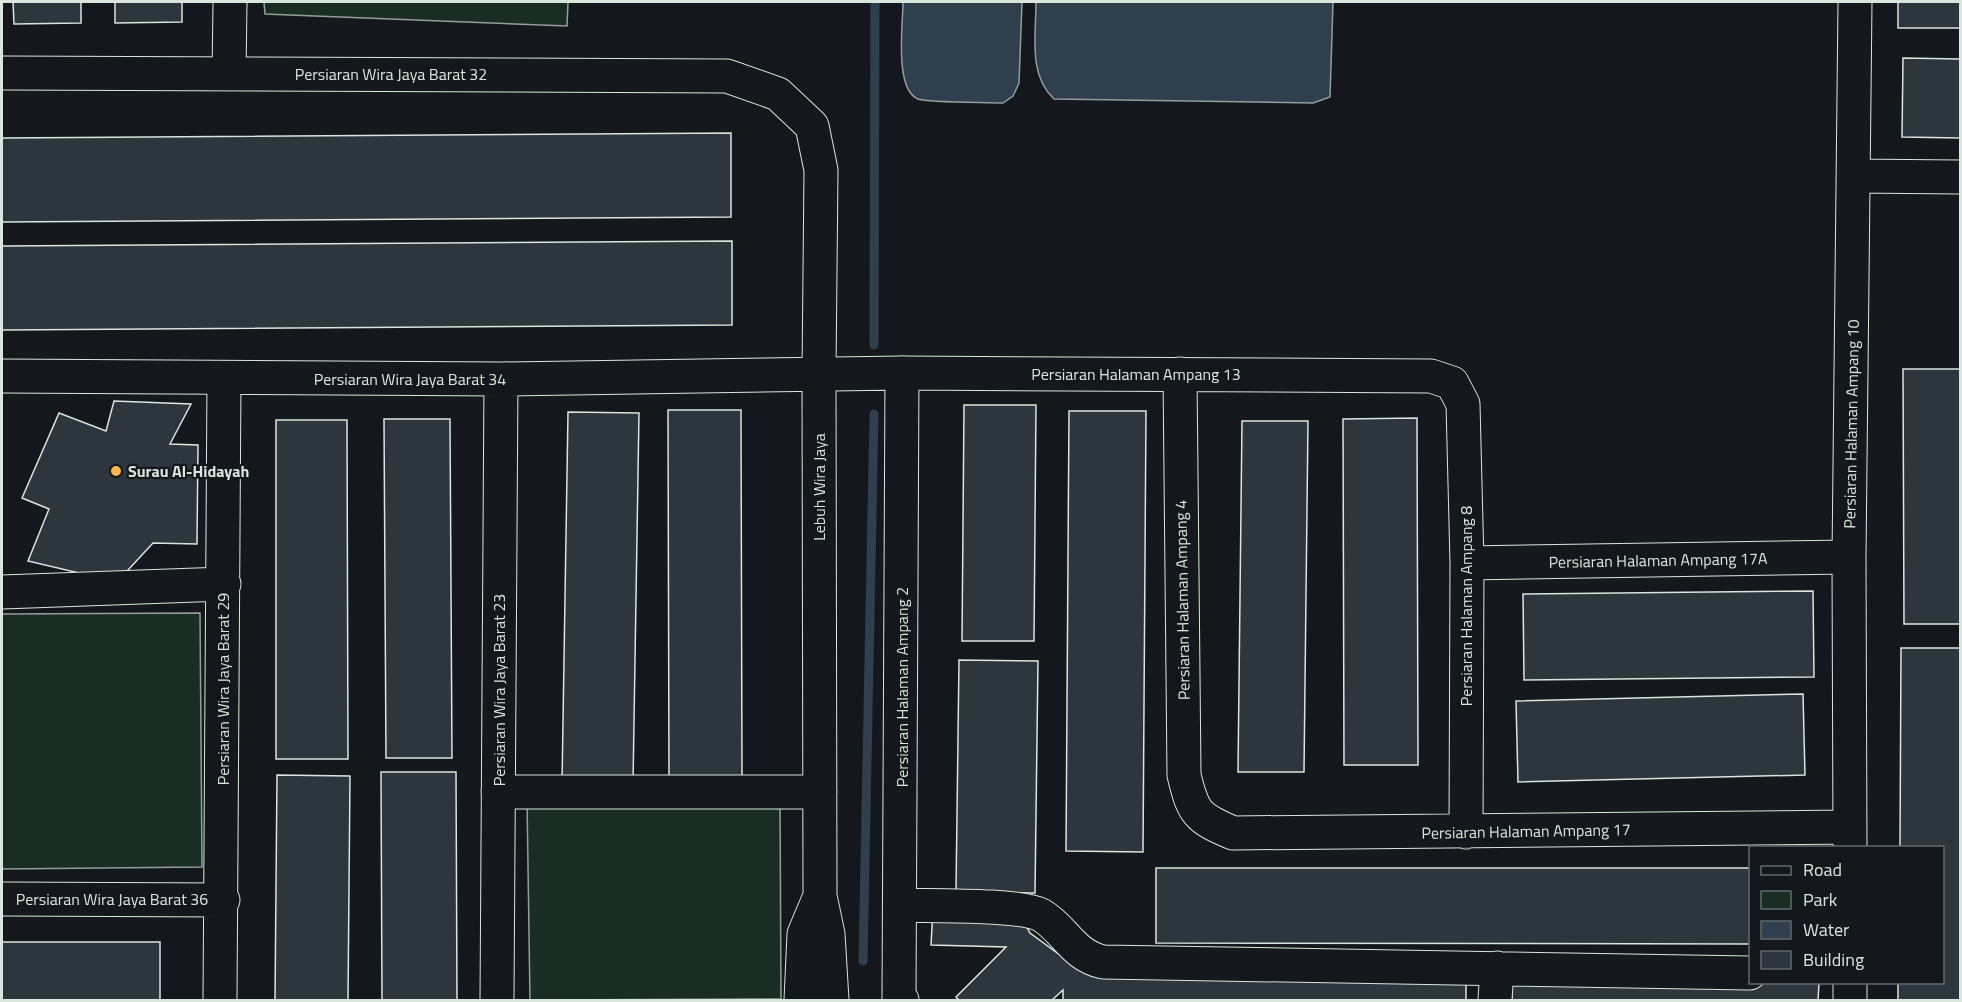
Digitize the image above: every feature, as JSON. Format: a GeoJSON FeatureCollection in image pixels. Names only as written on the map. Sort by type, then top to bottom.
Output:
{"type":"FeatureCollection","features":[{"type":"Feature","properties":{"kind":"street"},"geometry":{"type":"LineString","coordinates":[[229,74],[230,2]]}},
{"type":"Feature","properties":{"kind":"street","name":"Persiaran Halaman Ampang 10"},"geometry":{"type":"LineString","coordinates":[[1850,837],[1849,556],[1855,2]]}},
{"type":"Feature","properties":{"kind":"street","name":"Persiaran Wira Jaya Barat 32"},"geometry":{"type":"LineString","coordinates":[[2,73],[727,76],[778,94]]}},
{"type":"Feature","properties":{"kind":"street","name":"Lebuh Wira Jaya"},"geometry":{"type":"LineString","coordinates":[[778,94],[813,126],[821,170],[820,896],[804,934],[807,999]]}},
{"type":"Feature","properties":{"kind":"street"},"geometry":{"type":"LineString","coordinates":[[1854,176],[1960,177]]}},
{"type":"Feature","properties":{"kind":"street","name":"Persiaran Halaman Ampang 13"},"geometry":{"type":"LineString","coordinates":[[819,373],[1431,376],[1452,383]]}},
{"type":"Feature","properties":{"kind":"street","name":"Persiaran Wira Jaya Barat 34"},"geometry":{"type":"LineString","coordinates":[[2,376],[501,379],[819,373]]}},
{"type":"Feature","properties":{"kind":"street","name":"Persiaran Halaman Ampang 2"},"geometry":{"type":"LineString","coordinates":[[902,373],[902,905],[899,998],[902,1000]]}},
{"type":"Feature","properties":{"kind":"street","name":"Persiaran Halaman Ampang 4"},"geometry":{"type":"LineString","coordinates":[[1180,374],[1184,775],[1191,804],[1204,821]]}},
{"type":"Feature","properties":{"kind":"street","name":"Persiaran Wira Jaya Barat 29"},"geometry":{"type":"LineString","coordinates":[[220,1000],[223,900],[224,378]]}},
{"type":"Feature","properties":{"kind":"street","name":"Persiaran Wira Jaya Barat 23"},"geometry":{"type":"LineString","coordinates":[[497,1000],[501,379]]}},
{"type":"Feature","properties":{"kind":"street","name":"Persiaran Halaman Ampang 8"},"geometry":{"type":"LineString","coordinates":[[1452,383],[1463,404],[1467,563],[1466,832]]}},
{"type":"Feature","properties":{"kind":"street","name":"Persiaran Halaman Ampang 17A"},"geometry":{"type":"LineString","coordinates":[[1467,563],[1849,556]]}},
{"type":"Feature","properties":{"kind":"street"},"geometry":{"type":"LineString","coordinates":[[2,592],[224,584]]}},
{"type":"Feature","properties":{"kind":"street"},"geometry":{"type":"LineString","coordinates":[[498,792],[820,792]]}},
{"type":"Feature","properties":{"kind":"street","name":"Persiaran Halaman Ampang 17"},"geometry":{"type":"LineString","coordinates":[[1204,821],[1233,833],[1466,832],[1850,837]]}},
{"type":"Feature","properties":{"kind":"street","name":"Persiaran Wira Jaya Barat 36"},"geometry":{"type":"LineString","coordinates":[[2,899],[223,900]]}},
{"type":"Feature","properties":{"kind":"street"},"geometry":{"type":"LineString","coordinates":[[902,905],[1018,910],[1041,915],[1086,958],[1102,962],[1749,973]]}},
{"type":"Feature","properties":{"kind":"street"},"geometry":{"type":"LineString","coordinates":[[1495,1000],[1497,968]]}},
{"type":"Feature","properties":{"kind":"street"},"geometry":{"type":"LineString","coordinates":[[1850,984],[1850,1000]]}},
{"type":"Feature","properties":{"kind":"green space"},"geometry":{"type":"Polygon","coordinates":[[[264,2],[568,2],[567,26],[265,14],[264,2]]]}},
{"type":"Feature","properties":{"kind":"green space"},"geometry":{"type":"Polygon","coordinates":[[[200,613],[202,867],[2,869],[2,614],[200,613]]]}},
{"type":"Feature","properties":{"kind":"green space"},"geometry":{"type":"Polygon","coordinates":[[[527,799],[780,799],[781,999],[530,1000],[527,799]]]}},
{"type":"Feature","properties":{"kind":"water"},"geometry":{"type":"Polygon","coordinates":[[[903,2],[1022,2],[1019,83],[1013,96],[1003,103],[946,102],[918,99],[910,93],[903,70],[901,40],[903,2]]]}},
{"type":"Feature","properties":{"kind":"water"},"geometry":{"type":"Polygon","coordinates":[[[1036,2],[1333,2],[1330,97],[1313,103],[1054,99],[1040,78],[1037,66],[1035,54],[1036,2]]]}},
{"type":"Feature","properties":{"kind":"building"},"geometry":{"type":"Polygon","coordinates":[[[13,2],[81,2],[81,23],[14,24],[13,2]]]}},
{"type":"Feature","properties":{"kind":"building"},"geometry":{"type":"Polygon","coordinates":[[[115,2],[182,2],[182,22],[115,23],[115,2]]]}},
{"type":"Feature","properties":{"kind":"building"},"geometry":{"type":"Polygon","coordinates":[[[1898,2],[1960,2],[1960,28],[1898,28],[1898,2]]]}},
{"type":"Feature","properties":{"kind":"building"},"geometry":{"type":"Polygon","coordinates":[[[1903,58],[1960,59],[1960,138],[1902,137],[1903,58]]]}},
{"type":"Feature","properties":{"kind":"building"},"geometry":{"type":"Polygon","coordinates":[[[731,133],[731,217],[2,222],[2,138],[731,133]]]}},
{"type":"Feature","properties":{"kind":"building"},"geometry":{"type":"Polygon","coordinates":[[[732,241],[732,325],[2,330],[2,246],[732,241]]]}},
{"type":"Feature","properties":{"kind":"building"},"geometry":{"type":"Polygon","coordinates":[[[1903,369],[1960,369],[1960,624],[1904,624],[1903,369]]]}},
{"type":"Feature","properties":{"kind":"building","name":"Surau Al-Hidayah"},"geometry":{"type":"Polygon","coordinates":[[[114,401],[191,404],[170,444],[198,445],[197,544],[153,543],[117,582],[28,561],[49,509],[22,498],[59,413],[106,431],[114,401]]]}},
{"type":"Feature","properties":{"kind":"building"},"geometry":{"type":"Polygon","coordinates":[[[964,405],[1036,405],[1034,641],[962,641],[964,405]]]}},
{"type":"Feature","properties":{"kind":"building"},"geometry":{"type":"Polygon","coordinates":[[[668,410],[741,410],[742,778],[669,779],[668,410]]]}},
{"type":"Feature","properties":{"kind":"building"},"geometry":{"type":"Polygon","coordinates":[[[1069,411],[1146,411],[1143,852],[1066,851],[1069,411]]]}},
{"type":"Feature","properties":{"kind":"building"},"geometry":{"type":"Polygon","coordinates":[[[568,412],[639,413],[633,785],[562,784],[568,412]]]}},
{"type":"Feature","properties":{"kind":"building"},"geometry":{"type":"Polygon","coordinates":[[[1417,418],[1418,765],[1344,765],[1343,419],[1417,418]]]}},
{"type":"Feature","properties":{"kind":"building"},"geometry":{"type":"Polygon","coordinates":[[[384,419],[450,419],[452,758],[386,758],[384,419]]]}},
{"type":"Feature","properties":{"kind":"building"},"geometry":{"type":"Polygon","coordinates":[[[276,420],[347,420],[348,759],[276,759],[276,420]]]}},
{"type":"Feature","properties":{"kind":"building"},"geometry":{"type":"Polygon","coordinates":[[[1242,421],[1308,421],[1304,772],[1238,772],[1242,421]]]}},
{"type":"Feature","properties":{"kind":"building"},"geometry":{"type":"Polygon","coordinates":[[[1813,591],[1814,677],[1524,680],[1523,594],[1813,591]]]}},
{"type":"Feature","properties":{"kind":"building"},"geometry":{"type":"Polygon","coordinates":[[[1901,648],[1960,648],[1960,1000],[1898,1000],[1898,984],[1944,984],[1944,846],[1900,846],[1901,648]]]}},
{"type":"Feature","properties":{"kind":"building"},"geometry":{"type":"Polygon","coordinates":[[[959,660],[1038,661],[1035,893],[956,892],[959,660]]]}},
{"type":"Feature","properties":{"kind":"building"},"geometry":{"type":"Polygon","coordinates":[[[1803,694],[1805,775],[1518,782],[1516,701],[1803,694]]]}},
{"type":"Feature","properties":{"kind":"building"},"geometry":{"type":"Polygon","coordinates":[[[381,772],[456,772],[457,1000],[382,1000],[381,772]]]}},
{"type":"Feature","properties":{"kind":"building"},"geometry":{"type":"Polygon","coordinates":[[[277,775],[350,776],[348,1000],[275,1000],[277,775]]]}},
{"type":"Feature","properties":{"kind":"building"},"geometry":{"type":"Polygon","coordinates":[[[1156,868],[1749,868],[1749,944],[1156,943],[1156,868]]]}},
{"type":"Feature","properties":{"kind":"building"},"geometry":{"type":"Polygon","coordinates":[[[933,909],[1019,913],[1030,933],[1071,963],[1466,975],[1466,1000],[1063,1000],[1063,990],[1052,1000],[959,1000],[956,997],[1006,947],[931,945],[933,909]]]}},
{"type":"Feature","properties":{"kind":"building"},"geometry":{"type":"Polygon","coordinates":[[[2,942],[160,942],[160,1000],[2,1000],[2,942]]]}},
{"type":"Feature","properties":{"kind":"building"},"geometry":{"type":"Polygon","coordinates":[[[1512,980],[1819,984],[1818,1000],[1512,1000],[1512,980]]]}},
{"type":"Feature","properties":{"kind":"waterway"},"geometry":{"type":"LineString","coordinates":[[874,345],[875,2]]}},
{"type":"Feature","properties":{"kind":"waterway"},"geometry":{"type":"LineString","coordinates":[[863,961],[874,414]]}},
{"type":"Feature","properties":{"kind":"place","name":"Surau Al-Hidayah"},"geometry":{"type":"Point","coordinates":[116,471]}}]}
